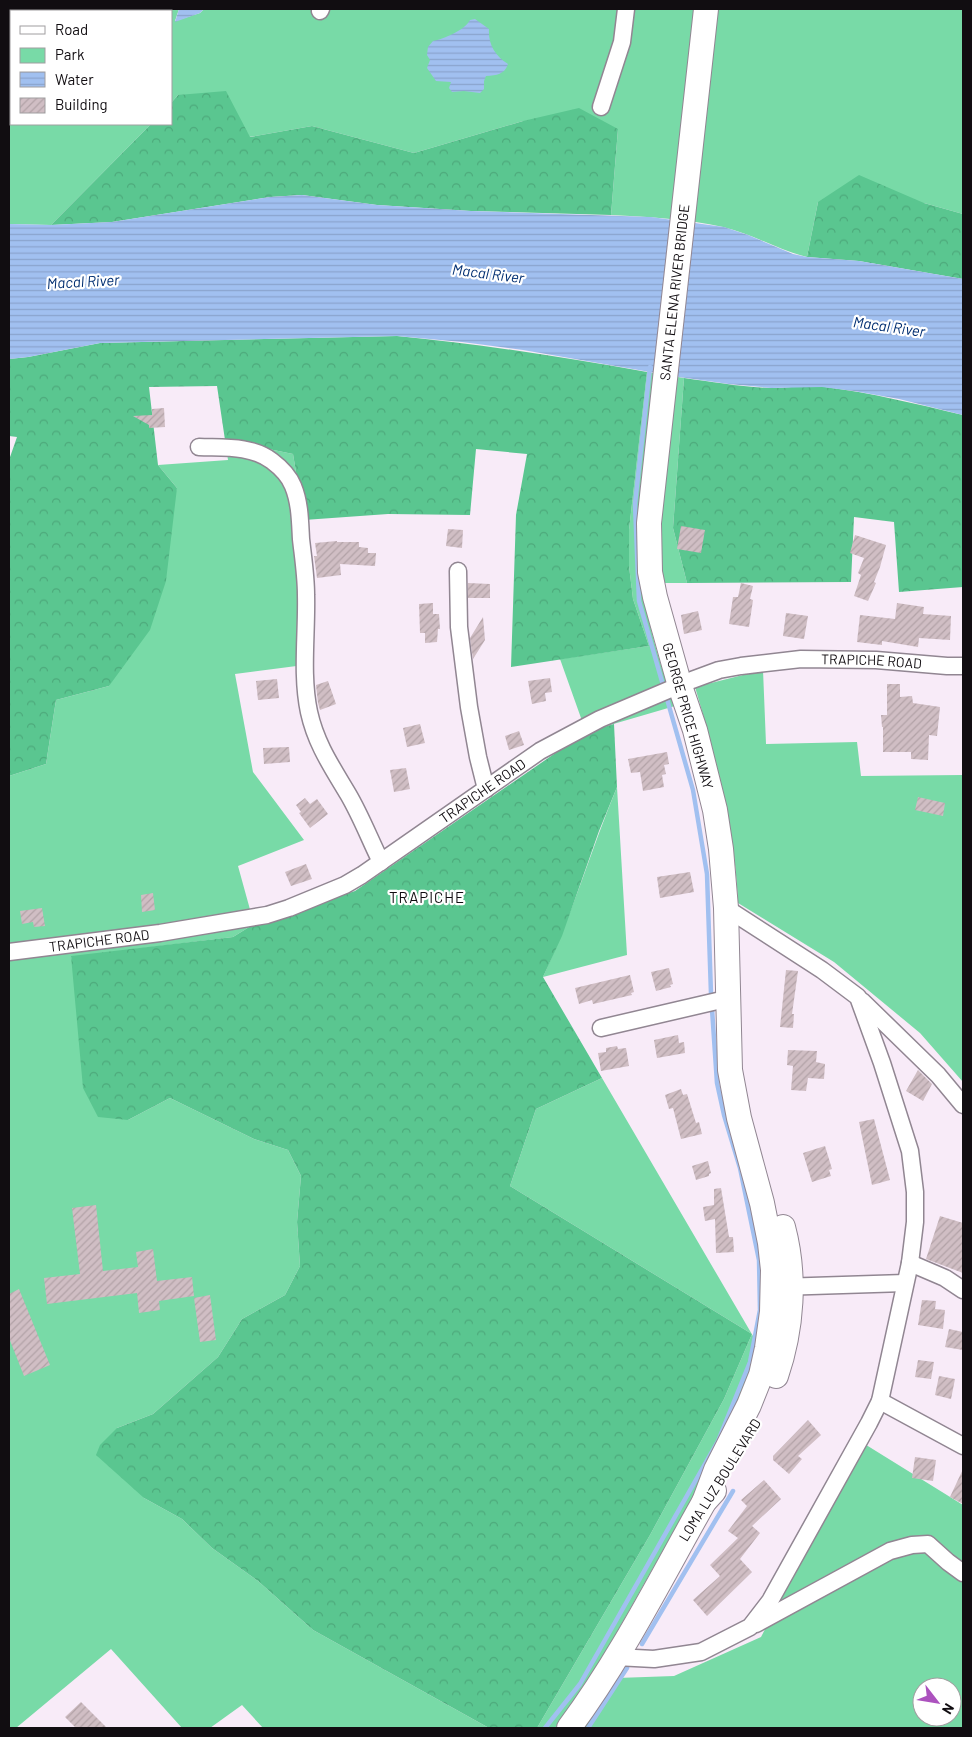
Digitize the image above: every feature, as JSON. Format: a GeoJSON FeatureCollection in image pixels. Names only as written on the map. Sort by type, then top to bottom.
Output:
{"type":"FeatureCollection","features":[{"type":"Feature","properties":{"kind":"highway","name":"SANTA ELENA RIVER BRIDGE"},"geometry":{"type":"LineString","coordinates":[[655,460],[706,9]]}},
{"type":"Feature","properties":{"kind":"highway","name":"GEORGE PRICE HIGHWAY"},"geometry":{"type":"LineString","coordinates":[[655,460],[649,523],[650,572],[661,622],[680,686],[696,730],[715,810],[722,849],[730,1000]]}},
{"type":"Feature","properties":{"kind":"highway","name":"LOMA LUZ BOULEVARD"},"geometry":{"type":"LineString","coordinates":[[569,1728],[588,1703],[616,1657],[704,1502],[727,1474],[758,1420],[783,1352],[789,1319],[782,1287],[786,1241],[746,1088],[730,1000]]}},
{"type":"Feature","properties":{"kind":"street"},"geometry":{"type":"LineString","coordinates":[[601,107],[622,42],[626,9]]}},
{"type":"Feature","properties":{"kind":"street"},"geometry":{"type":"LineString","coordinates":[[198,447],[243,449],[257,452],[283,470],[293,485],[298,501],[306,594],[306,685],[309,712],[316,737],[330,766],[348,795],[381,862]]}},
{"type":"Feature","properties":{"kind":"street"},"geometry":{"type":"LineString","coordinates":[[458,571],[458,626],[469,706],[486,789]]}},
{"type":"Feature","properties":{"kind":"street","name":"TRAPICHE ROAD"},"geometry":{"type":"LineString","coordinates":[[9,952],[160,933],[267,915],[289,908],[345,885],[540,751],[571,733],[680,686],[727,669],[801,659],[876,660],[963,666]]}},
{"type":"Feature","properties":{"kind":"street"},"geometry":{"type":"LineString","coordinates":[[726,908],[822,970],[858,997],[938,1075],[963,1105]]}},
{"type":"Feature","properties":{"kind":"street"},"geometry":{"type":"LineString","coordinates":[[750,1628],[770,1600],[880,1401],[910,1263],[915,1222],[915,1192],[910,1151],[882,1063],[858,997]]}},
{"type":"Feature","properties":{"kind":"street"},"geometry":{"type":"LineString","coordinates":[[601,1028],[730,1000]]}},
{"type":"Feature","properties":{"kind":"street"},"geometry":{"type":"LineString","coordinates":[[910,1263],[945,1278],[963,1290]]}},
{"type":"Feature","properties":{"kind":"street"},"geometry":{"type":"LineString","coordinates":[[782,1287],[905,1283]]}},
{"type":"Feature","properties":{"kind":"street"},"geometry":{"type":"LineString","coordinates":[[880,1401],[963,1446]]}},
{"type":"Feature","properties":{"kind":"street"},"geometry":{"type":"LineString","coordinates":[[616,1657],[654,1658],[701,1652],[750,1628],[890,1551],[912,1545],[928,1544],[963,1573]]}},
{"type":"Feature","properties":{"kind":"green space"},"geometry":{"type":"Polygon","coordinates":[[[9,9],[179,9],[175,21],[200,13],[204,9],[963,9],[963,214],[924,203],[818,202],[807,257],[745,234],[709,224],[682,220],[611,215],[618,129],[523,121],[414,153],[312,126],[249,137],[178,95],[172,102],[172,10],[10,10],[10,125],[150,125],[51,225],[9,224],[9,9]]]}},
{"type":"Feature","properties":{"kind":"green space"},"geometry":{"type":"Polygon","coordinates":[[[226,91],[250,137],[312,126],[414,153],[523,121],[579,108],[618,129],[611,215],[471,211],[377,205],[302,195],[270,197],[112,222],[51,225],[150,125],[172,125],[172,102],[178,95],[226,91]]]}},
{"type":"Feature","properties":{"kind":"green space"},"geometry":{"type":"Polygon","coordinates":[[[859,175],[924,203],[963,214],[963,279],[859,261],[807,257],[818,202],[859,175]]]}},
{"type":"Feature","properties":{"kind":"green space"},"geometry":{"type":"Polygon","coordinates":[[[397,336],[522,351],[647,372],[629,530],[629,566],[633,599],[649,646],[511,667],[516,515],[527,454],[476,449],[470,515],[388,514],[304,520],[293,454],[225,440],[217,386],[149,387],[158,465],[177,488],[166,581],[150,630],[109,686],[56,700],[46,764],[9,776],[9,460],[17,437],[9,436],[9,359],[100,343],[397,336]]]}},
{"type":"Feature","properties":{"kind":"green space"},"geometry":{"type":"Polygon","coordinates":[[[647,372],[684,378],[673,528],[687,583],[663,583],[659,543],[639,513],[638,538],[643,587],[652,635],[675,706],[586,732],[560,659],[649,646],[633,599],[629,566],[629,530],[647,372]]]}},
{"type":"Feature","properties":{"kind":"green space"},"geometry":{"type":"Polygon","coordinates":[[[684,378],[761,387],[812,386],[843,389],[963,415],[963,587],[899,592],[894,522],[854,517],[851,582],[687,583],[673,528],[684,378]]]}},
{"type":"Feature","properties":{"kind":"green space"},"geometry":{"type":"Polygon","coordinates":[[[225,440],[293,454],[304,520],[312,664],[235,674],[253,772],[304,840],[238,866],[254,924],[233,937],[71,957],[128,1120],[170,1098],[254,1139],[288,1150],[301,1176],[297,1222],[300,1266],[285,1295],[242,1319],[218,1357],[153,1414],[117,1428],[144,1498],[182,1519],[212,1548],[258,1581],[313,1630],[489,1728],[263,1728],[242,1705],[210,1728],[182,1728],[111,1649],[16,1728],[9,1728],[9,776],[46,764],[56,700],[109,686],[177,488],[158,465],[228,460],[225,440]]]}},
{"type":"Feature","properties":{"kind":"green space"},"geometry":{"type":"Polygon","coordinates":[[[763,670],[766,744],[857,742],[861,776],[963,775],[963,1082],[920,1033],[834,962],[738,903],[729,821],[710,740],[695,687],[763,670]]]}},
{"type":"Feature","properties":{"kind":"green space"},"geometry":{"type":"Polygon","coordinates":[[[614,724],[617,787],[599,831],[562,936],[543,977],[602,1078],[536,1109],[510,1186],[752,1334],[724,1399],[650,1535],[537,1728],[489,1728],[313,1630],[258,1581],[212,1548],[182,1519],[144,1498],[96,1455],[100,1445],[117,1428],[153,1414],[218,1357],[242,1319],[285,1295],[300,1266],[297,1222],[301,1176],[288,1150],[254,1139],[170,1098],[128,1120],[98,1117],[83,1088],[71,956],[233,937],[254,924],[355,891],[586,732],[614,724]]]}},
{"type":"Feature","properties":{"kind":"green space"},"geometry":{"type":"Polygon","coordinates":[[[617,787],[627,955],[543,977],[563,930],[617,787]]]}},
{"type":"Feature","properties":{"kind":"green space"},"geometry":{"type":"Polygon","coordinates":[[[602,1078],[752,1334],[510,1186],[536,1109],[602,1078]]]}},
{"type":"Feature","properties":{"kind":"green space"},"geometry":{"type":"Polygon","coordinates":[[[752,1334],[760,1348],[711,1465],[590,1680],[555,1728],[537,1728],[650,1535],[724,1399],[752,1334]]]}},
{"type":"Feature","properties":{"kind":"green space"},"geometry":{"type":"Polygon","coordinates":[[[863,1443],[963,1505],[963,1728],[584,1728],[617,1678],[674,1676],[761,1637],[863,1443]]]}},
{"type":"Feature","properties":{"kind":"water"},"geometry":{"type":"Polygon","coordinates":[[[179,9],[204,9],[200,13],[175,22],[179,9]]]}},
{"type":"Feature","properties":{"kind":"water"},"geometry":{"type":"Polygon","coordinates":[[[475,19],[489,29],[493,49],[508,64],[497,75],[486,76],[484,89],[480,93],[452,92],[449,88],[451,82],[436,81],[427,68],[430,60],[427,55],[428,47],[433,41],[454,34],[470,20],[475,19]]]}},
{"type":"Feature","properties":{"kind":"water","name":"Macal River"},"geometry":{"type":"Polygon","coordinates":[[[302,195],[377,205],[471,211],[651,217],[724,227],[793,254],[807,257],[859,261],[963,279],[963,415],[899,399],[854,391],[822,387],[771,388],[729,384],[523,350],[397,336],[100,343],[9,359],[9,224],[51,225],[112,222],[270,197],[302,195]]]}},
{"type":"Feature","properties":{"kind":"building"},"geometry":{"type":"Polygon","coordinates":[[[164,408],[165,427],[149,428],[149,425],[133,416],[152,415],[152,409],[164,408]]]}},
{"type":"Feature","properties":{"kind":"building"},"geometry":{"type":"Polygon","coordinates":[[[681,526],[705,530],[701,553],[677,549],[681,526]]]}},
{"type":"Feature","properties":{"kind":"building"},"geometry":{"type":"Polygon","coordinates":[[[448,529],[463,530],[462,548],[446,546],[448,529]]]}},
{"type":"Feature","properties":{"kind":"building"},"geometry":{"type":"Polygon","coordinates":[[[855,535],[886,545],[874,582],[876,583],[868,601],[854,596],[861,575],[858,573],[864,558],[850,553],[855,535]]]}},
{"type":"Feature","properties":{"kind":"building"},"geometry":{"type":"Polygon","coordinates":[[[359,542],[359,547],[368,548],[368,553],[376,553],[375,566],[340,564],[341,575],[317,578],[314,556],[317,556],[315,543],[359,542]]]}},
{"type":"Feature","properties":{"kind":"building"},"geometry":{"type":"Polygon","coordinates":[[[468,583],[490,584],[490,598],[468,598],[468,583]]]}},
{"type":"Feature","properties":{"kind":"building"},"geometry":{"type":"Polygon","coordinates":[[[741,583],[753,586],[750,599],[753,600],[749,627],[729,624],[733,597],[738,597],[741,583]]]}},
{"type":"Feature","properties":{"kind":"building"},"geometry":{"type":"Polygon","coordinates":[[[433,603],[433,614],[439,614],[440,629],[438,629],[437,642],[425,643],[425,633],[420,633],[419,604],[433,603]]]}},
{"type":"Feature","properties":{"kind":"building"},"geometry":{"type":"Polygon","coordinates":[[[897,603],[924,607],[923,614],[951,616],[950,640],[919,638],[918,647],[882,641],[882,645],[857,642],[860,615],[895,619],[897,603]]]}},
{"type":"Feature","properties":{"kind":"building"},"geometry":{"type":"Polygon","coordinates":[[[698,611],[702,630],[684,634],[681,615],[698,611]]]}},
{"type":"Feature","properties":{"kind":"building"},"geometry":{"type":"Polygon","coordinates":[[[786,613],[808,616],[804,639],[783,636],[786,613]]]}},
{"type":"Feature","properties":{"kind":"building"},"geometry":{"type":"Polygon","coordinates":[[[483,617],[485,640],[473,659],[470,638],[483,617]]]}},
{"type":"Feature","properties":{"kind":"building"},"geometry":{"type":"Polygon","coordinates":[[[550,678],[552,692],[545,693],[546,701],[532,704],[528,681],[550,678]]]}},
{"type":"Feature","properties":{"kind":"building"},"geometry":{"type":"Polygon","coordinates":[[[277,679],[279,698],[258,700],[256,681],[277,679]]]}},
{"type":"Feature","properties":{"kind":"building"},"geometry":{"type":"Polygon","coordinates":[[[328,681],[336,704],[320,710],[316,685],[328,681]]]}},
{"type":"Feature","properties":{"kind":"building"},"geometry":{"type":"Polygon","coordinates":[[[887,684],[900,684],[900,697],[912,696],[913,703],[940,707],[937,736],[929,735],[928,760],[911,759],[911,752],[883,752],[881,715],[887,715],[887,684]]]}},
{"type":"Feature","properties":{"kind":"building"},"geometry":{"type":"Polygon","coordinates":[[[420,724],[425,743],[407,747],[403,728],[420,724]]]}},
{"type":"Feature","properties":{"kind":"building"},"geometry":{"type":"Polygon","coordinates":[[[519,731],[524,745],[509,750],[505,736],[519,731]]]}},
{"type":"Feature","properties":{"kind":"building"},"geometry":{"type":"Polygon","coordinates":[[[289,747],[290,762],[264,764],[263,748],[289,747]]]}},
{"type":"Feature","properties":{"kind":"building"},"geometry":{"type":"Polygon","coordinates":[[[667,752],[669,764],[664,765],[666,774],[662,775],[664,787],[643,791],[640,772],[631,773],[628,759],[667,752]]]}},
{"type":"Feature","properties":{"kind":"building"},"geometry":{"type":"Polygon","coordinates":[[[406,768],[410,789],[394,792],[390,770],[406,768]]]}},
{"type":"Feature","properties":{"kind":"building"},"geometry":{"type":"Polygon","coordinates":[[[918,797],[945,803],[943,816],[915,810],[918,797]]]}},
{"type":"Feature","properties":{"kind":"building"},"geometry":{"type":"Polygon","coordinates":[[[305,798],[310,804],[317,799],[328,814],[310,828],[299,813],[301,812],[296,805],[305,798]]]}},
{"type":"Feature","properties":{"kind":"building"},"geometry":{"type":"Polygon","coordinates":[[[306,864],[312,879],[291,886],[285,872],[306,864]]]}},
{"type":"Feature","properties":{"kind":"building"},"geometry":{"type":"Polygon","coordinates":[[[690,872],[694,892],[660,898],[657,877],[690,872]]]}},
{"type":"Feature","properties":{"kind":"building"},"geometry":{"type":"Polygon","coordinates":[[[153,893],[155,910],[142,912],[141,895],[153,893]]]}},
{"type":"Feature","properties":{"kind":"building"},"geometry":{"type":"Polygon","coordinates":[[[42,908],[45,926],[34,927],[33,922],[22,924],[20,911],[42,908]]]}},
{"type":"Feature","properties":{"kind":"building"},"geometry":{"type":"Polygon","coordinates":[[[669,968],[673,984],[670,985],[671,987],[656,991],[651,972],[669,968]]]}},
{"type":"Feature","properties":{"kind":"building"},"geometry":{"type":"Polygon","coordinates":[[[786,970],[798,971],[792,1014],[794,1014],[793,1028],[780,1027],[786,970]]]}},
{"type":"Feature","properties":{"kind":"building"},"geometry":{"type":"Polygon","coordinates":[[[630,975],[634,992],[631,993],[632,995],[593,1004],[592,1000],[579,1004],[575,988],[630,975]]]}},
{"type":"Feature","properties":{"kind":"building"},"geometry":{"type":"Polygon","coordinates":[[[678,1035],[679,1043],[684,1042],[685,1053],[657,1058],[654,1040],[678,1035]]]}},
{"type":"Feature","properties":{"kind":"building"},"geometry":{"type":"Polygon","coordinates":[[[617,1046],[618,1049],[626,1048],[629,1066],[601,1071],[598,1053],[606,1052],[606,1048],[617,1046]]]}},
{"type":"Feature","properties":{"kind":"building"},"geometry":{"type":"Polygon","coordinates":[[[788,1050],[817,1051],[816,1062],[825,1064],[824,1079],[808,1078],[806,1091],[791,1090],[793,1066],[787,1065],[788,1050]]]}},
{"type":"Feature","properties":{"kind":"building"},"geometry":{"type":"Polygon","coordinates":[[[918,1070],[932,1084],[923,1101],[906,1091],[918,1070]]]}},
{"type":"Feature","properties":{"kind":"building"},"geometry":{"type":"Polygon","coordinates":[[[681,1089],[683,1095],[687,1094],[696,1123],[699,1122],[702,1134],[681,1139],[673,1108],[669,1109],[665,1095],[681,1089]]]}},
{"type":"Feature","properties":{"kind":"building"},"geometry":{"type":"Polygon","coordinates":[[[874,1119],[890,1180],[872,1185],[859,1122],[874,1119]]]}},
{"type":"Feature","properties":{"kind":"building"},"geometry":{"type":"Polygon","coordinates":[[[825,1146],[832,1169],[829,1170],[831,1176],[812,1182],[803,1153],[825,1146]]]}},
{"type":"Feature","properties":{"kind":"building"},"geometry":{"type":"Polygon","coordinates":[[[708,1161],[711,1173],[709,1176],[696,1180],[692,1166],[708,1161]]]}},
{"type":"Feature","properties":{"kind":"building"},"geometry":{"type":"Polygon","coordinates":[[[721,1188],[729,1237],[733,1237],[734,1252],[716,1253],[715,1219],[705,1221],[703,1207],[714,1205],[714,1189],[721,1188]]]}},
{"type":"Feature","properties":{"kind":"building"},"geometry":{"type":"Polygon","coordinates":[[[96,1205],[103,1271],[138,1267],[136,1252],[153,1249],[157,1281],[192,1277],[194,1296],[159,1301],[160,1310],[139,1313],[137,1293],[47,1304],[44,1278],[80,1274],[72,1208],[96,1205]]]}},
{"type":"Feature","properties":{"kind":"building"},"geometry":{"type":"Polygon","coordinates":[[[940,1216],[963,1223],[963,1273],[926,1259],[940,1216]]]}},
{"type":"Feature","properties":{"kind":"building"},"geometry":{"type":"Polygon","coordinates":[[[19,1289],[50,1365],[24,1376],[9,1338],[9,1294],[19,1289]]]}},
{"type":"Feature","properties":{"kind":"building"},"geometry":{"type":"Polygon","coordinates":[[[210,1295],[216,1340],[200,1342],[194,1298],[210,1295]]]}},
{"type":"Feature","properties":{"kind":"building"},"geometry":{"type":"Polygon","coordinates":[[[922,1300],[936,1301],[935,1309],[945,1310],[943,1329],[918,1325],[922,1300]]]}},
{"type":"Feature","properties":{"kind":"building"},"geometry":{"type":"Polygon","coordinates":[[[949,1329],[963,1332],[963,1350],[945,1347],[949,1329]]]}},
{"type":"Feature","properties":{"kind":"building"},"geometry":{"type":"Polygon","coordinates":[[[918,1360],[934,1362],[931,1379],[915,1377],[918,1360]]]}},
{"type":"Feature","properties":{"kind":"building"},"geometry":{"type":"Polygon","coordinates":[[[939,1376],[955,1379],[951,1399],[935,1395],[939,1376]]]}},
{"type":"Feature","properties":{"kind":"building"},"geometry":{"type":"Polygon","coordinates":[[[808,1420],[821,1435],[798,1456],[802,1459],[789,1474],[773,1460],[773,1456],[808,1420]]]}},
{"type":"Feature","properties":{"kind":"building"},"geometry":{"type":"Polygon","coordinates":[[[915,1457],[936,1460],[933,1481],[912,1478],[915,1457]]]}},
{"type":"Feature","properties":{"kind":"building"},"geometry":{"type":"Polygon","coordinates":[[[963,1469],[963,1504],[950,1497],[963,1469]]]}},
{"type":"Feature","properties":{"kind":"building"},"geometry":{"type":"Polygon","coordinates":[[[764,1480],[781,1499],[752,1526],[760,1533],[740,1559],[752,1572],[707,1616],[693,1600],[720,1576],[710,1565],[738,1538],[728,1531],[747,1506],[741,1500],[764,1480]]]}},
{"type":"Feature","properties":{"kind":"building"},"geometry":{"type":"Polygon","coordinates":[[[81,1702],[107,1728],[76,1728],[65,1717],[81,1702]]]}},
{"type":"Feature","properties":{"kind":"waterway"},"geometry":{"type":"LineString","coordinates":[[545,1728],[580,1684],[718,1441],[750,1362],[760,1310],[759,1260],[740,1168],[724,1115],[717,1083],[711,994],[707,874],[693,790],[639,601],[635,504],[650,367]]}},
{"type":"Feature","properties":{"kind":"waterway"},"geometry":{"type":"LineString","coordinates":[[642,1644],[733,1491]]}},
{"type":"Feature","properties":{"kind":"waterway"},"geometry":{"type":"LineString","coordinates":[[588,1728],[627,1668]]}},
{"type":"Feature","properties":{"kind":"district","name":"TRAPICHE"},"geometry":{"type":"Point","coordinates":[427,898]}}]}
